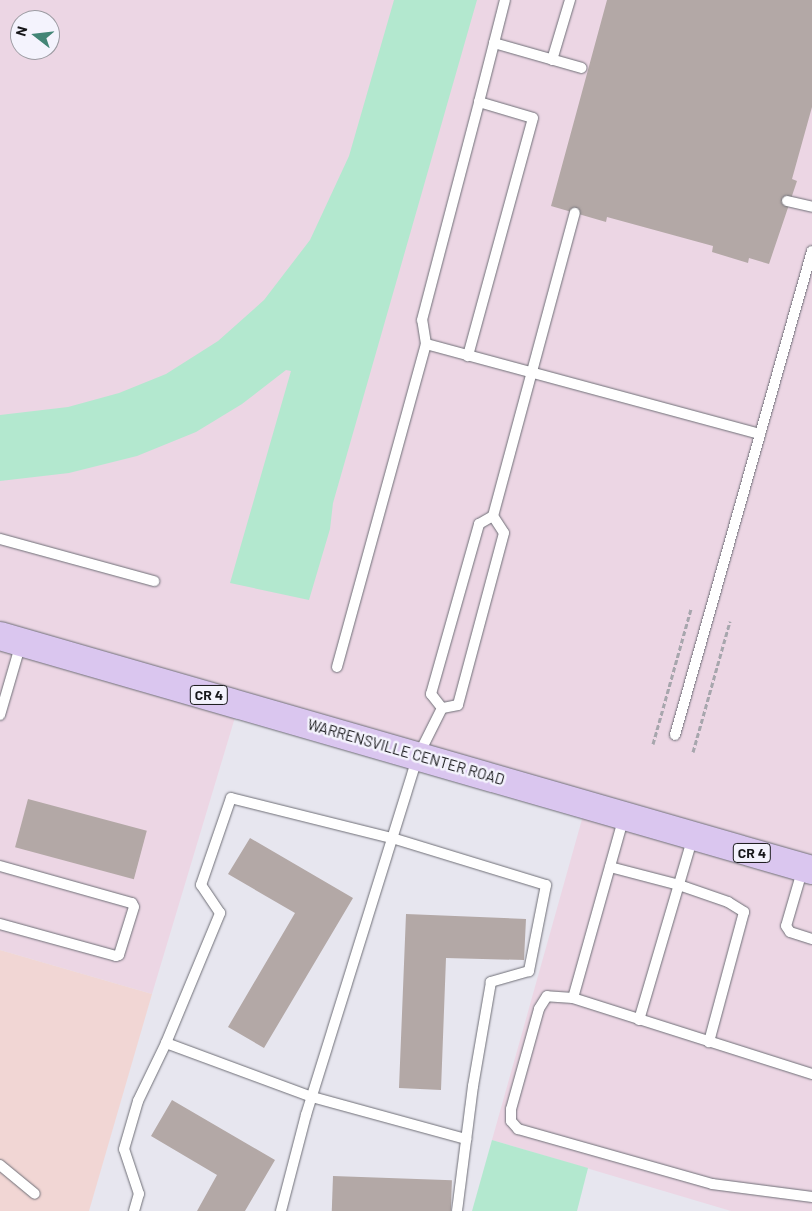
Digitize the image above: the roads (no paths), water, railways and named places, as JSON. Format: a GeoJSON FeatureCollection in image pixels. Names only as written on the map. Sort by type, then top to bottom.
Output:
{"type":"FeatureCollection","features":[{"type":"Feature","properties":{"kind":"main road","name":"WARRENSVILLE CENTER ROAD"},"geometry":{"type":"LineString","coordinates":[[10,639],[808,869]]}},
{"type":"Feature","properties":{"kind":"lane"},"geometry":{"type":"LineString","coordinates":[[337,667],[426,344],[422,320],[505,0]]}},
{"type":"Feature","properties":{"kind":"lane"},"geometry":{"type":"LineString","coordinates":[[552,60],[570,0]]}},
{"type":"Feature","properties":{"kind":"lane"},"geometry":{"type":"LineString","coordinates":[[494,43],[582,68]]}},
{"type":"Feature","properties":{"kind":"lane"},"geometry":{"type":"LineString","coordinates":[[468,356],[533,118],[479,102]]}},
{"type":"Feature","properties":{"kind":"lane"},"geometry":{"type":"LineString","coordinates":[[787,201],[812,207]]}},
{"type":"Feature","properties":{"kind":"lane"},"geometry":{"type":"LineString","coordinates":[[442,708],[431,694],[480,524],[493,516],[575,213]]}},
{"type":"Feature","properties":{"kind":"lane"},"geometry":{"type":"LineString","coordinates":[[675,735],[812,251]]}},
{"type":"Feature","properties":{"kind":"lane"},"geometry":{"type":"LineString","coordinates":[[426,344],[531,374],[760,434]]}},
{"type":"Feature","properties":{"kind":"lane"},"geometry":{"type":"LineString","coordinates":[[442,708],[458,705],[504,534],[493,516]]}},
{"type":"Feature","properties":{"kind":"lane"},"geometry":{"type":"LineString","coordinates":[[0,539],[154,580]]}},
{"type":"Feature","properties":{"kind":"lane"},"geometry":{"type":"LineString","coordinates":[[0,715],[10,639]]}},
{"type":"Feature","properties":{"kind":"lane"},"geometry":{"type":"LineString","coordinates":[[281,1211],[312,1097],[418,756],[442,708]]}},
{"type":"Feature","properties":{"kind":"lane"},"geometry":{"type":"LineString","coordinates":[[134,1211],[139,1194],[124,1149],[138,1101],[166,1043],[220,913],[201,885],[231,798],[392,838],[546,885],[529,971],[491,982],[466,1139],[457,1211]]}},
{"type":"Feature","properties":{"kind":"lane"},"geometry":{"type":"LineString","coordinates":[[573,998],[624,816]]}},
{"type":"Feature","properties":{"kind":"lane"},"geometry":{"type":"LineString","coordinates":[[639,1020],[693,836]]}},
{"type":"Feature","properties":{"kind":"lane"},"geometry":{"type":"LineString","coordinates":[[0,866],[132,903],[134,906],[119,955],[116,956],[0,924]]}},
{"type":"Feature","properties":{"kind":"lane"},"geometry":{"type":"LineString","coordinates":[[610,867],[678,885],[728,902],[744,912],[709,1042]]}},
{"type":"Feature","properties":{"kind":"lane"},"geometry":{"type":"LineString","coordinates":[[808,869],[786,929],[812,939]]}},
{"type":"Feature","properties":{"kind":"lane"},"geometry":{"type":"LineString","coordinates":[[812,1074],[573,998],[547,996],[540,1009],[511,1109],[511,1121],[518,1129],[712,1184],[812,1197]]}},
{"type":"Feature","properties":{"kind":"lane"},"geometry":{"type":"LineString","coordinates":[[166,1043],[312,1097],[466,1139]]}},
{"type":"Feature","properties":{"kind":"lane"},"geometry":{"type":"LineString","coordinates":[[0,1165],[35,1194]]}}]}
